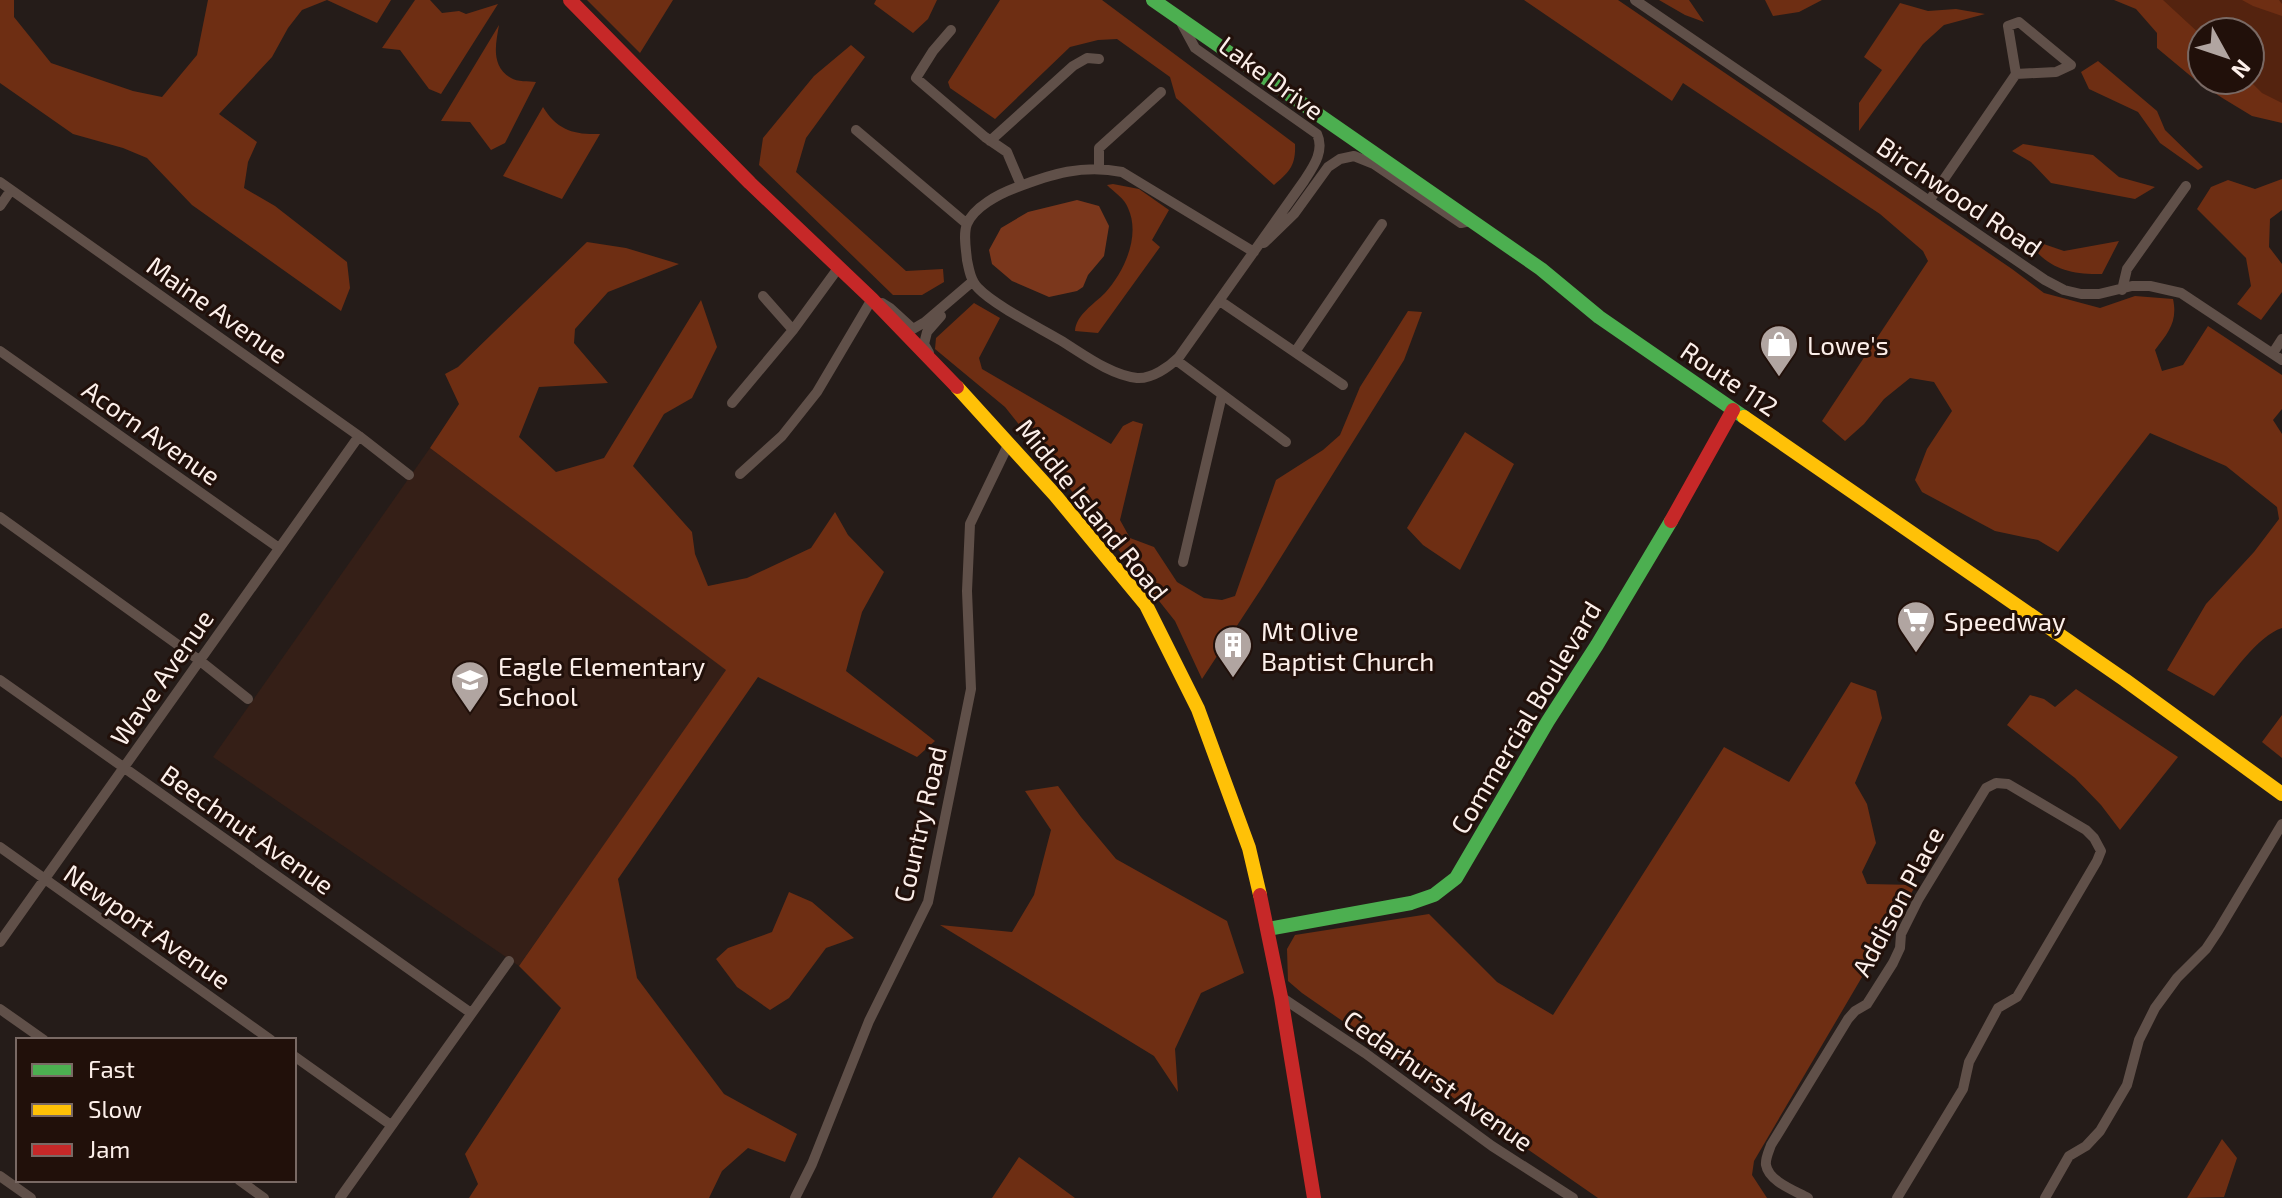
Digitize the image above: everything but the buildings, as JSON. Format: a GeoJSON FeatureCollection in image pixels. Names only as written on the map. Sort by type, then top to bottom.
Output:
{"type":"FeatureCollection","features":[{"type":"Feature","properties":{"kind":"street","name":"Middle Island Road"},"geometry":{"type":"LineString","coordinates":[[570,0],[750,183],[934,362],[1009,443],[1146,605],[1203,721],[1249,848],[1281,997],[1314,1198]]}},
{"type":"Feature","properties":{"kind":"street","name":"Route 112"},"geometry":{"type":"LineString","coordinates":[[1153,0],[1541,269],[1599,317],[2090,656],[2282,794]]}},
{"type":"Feature","properties":{"kind":"street","name":"Birchwood Road"},"geometry":{"type":"LineString","coordinates":[[1635,0],[2031,271],[2064,290],[2099,294],[2132,286],[2150,286],[2181,293],[2277,356]]}},
{"type":"Feature","properties":{"kind":"street","name":"Lake Drive"},"geometry":{"type":"LineString","coordinates":[[975,284],[997,302],[1096,361],[1127,375],[1139,379],[1168,368],[1176,360],[1317,161],[1320,141],[1317,134],[1195,48],[1179,19]]}},
{"type":"Feature","properties":{"kind":"street"},"geometry":{"type":"LineString","coordinates":[[1929,201],[2016,74],[2008,26],[2019,22],[2071,65],[2056,72],[2016,74]]}},
{"type":"Feature","properties":{"kind":"street"},"geometry":{"type":"LineString","coordinates":[[951,30],[916,78],[1007,152],[1021,185]]}},
{"type":"Feature","properties":{"kind":"street"},"geometry":{"type":"LineString","coordinates":[[990,141],[1073,66],[1087,58],[1099,59]]}},
{"type":"Feature","properties":{"kind":"street"},"geometry":{"type":"LineString","coordinates":[[1099,167],[1099,148],[1161,92]]}},
{"type":"Feature","properties":{"kind":"street"},"geometry":{"type":"LineString","coordinates":[[856,130],[967,224]]}},
{"type":"Feature","properties":{"kind":"street","name":"Lake Drive"},"geometry":{"type":"LineString","coordinates":[[1254,252],[1294,214],[1328,167],[1340,159],[1354,156],[1374,164],[1461,223],[1471,221]]}},
{"type":"Feature","properties":{"kind":"street"},"geometry":{"type":"LineString","coordinates":[[975,284],[969,273],[965,244],[967,224],[980,207],[1021,185],[1063,172],[1099,167],[1122,172],[1254,252]]}},
{"type":"Feature","properties":{"kind":"street","name":"Maine Avenue"},"geometry":{"type":"LineString","coordinates":[[0,182],[359,436],[409,475]]}},
{"type":"Feature","properties":{"kind":"street"},"geometry":{"type":"LineString","coordinates":[[2122,290],[2127,269],[2186,186]]}},
{"type":"Feature","properties":{"kind":"street"},"geometry":{"type":"LineString","coordinates":[[0,206],[11,190]]}},
{"type":"Feature","properties":{"kind":"street"},"geometry":{"type":"LineString","coordinates":[[1295,352],[1382,224]]}},
{"type":"Feature","properties":{"kind":"street"},"geometry":{"type":"LineString","coordinates":[[732,403],[793,330],[839,267]]}},
{"type":"Feature","properties":{"kind":"street"},"geometry":{"type":"LineString","coordinates":[[740,474],[782,436],[817,392],[871,298],[890,308],[913,329],[975,284]]}},
{"type":"Feature","properties":{"kind":"street"},"geometry":{"type":"LineString","coordinates":[[934,362],[924,344],[927,332],[975,284]]}},
{"type":"Feature","properties":{"kind":"street"},"geometry":{"type":"LineString","coordinates":[[763,296],[793,330]]}},
{"type":"Feature","properties":{"kind":"street"},"geometry":{"type":"LineString","coordinates":[[1220,301],[1343,385]]}},
{"type":"Feature","properties":{"kind":"street"},"geometry":{"type":"LineString","coordinates":[[2277,356],[2282,339]]}},
{"type":"Feature","properties":{"kind":"street","name":"Acorn Avenue"},"geometry":{"type":"LineString","coordinates":[[0,351],[279,548]]}},
{"type":"Feature","properties":{"kind":"street"},"geometry":{"type":"LineString","coordinates":[[1176,360],[1286,442]]}},
{"type":"Feature","properties":{"kind":"street"},"geometry":{"type":"LineString","coordinates":[[1183,562],[1222,395]]}},
{"type":"Feature","properties":{"kind":"street","name":"Commercial Boulevard"},"geometry":{"type":"LineString","coordinates":[[1268,929],[1411,903],[1434,895],[1456,878],[1690,490],[1733,410]]}},
{"type":"Feature","properties":{"kind":"street","name":"Wave Avenue"},"geometry":{"type":"LineString","coordinates":[[0,942],[359,436]]}},
{"type":"Feature","properties":{"kind":"street","name":"Country Road"},"geometry":{"type":"LineString","coordinates":[[795,1198],[812,1164],[869,1021],[928,902],[971,689],[967,591],[970,524],[1009,443]]}},
{"type":"Feature","properties":{"kind":"street"},"geometry":{"type":"LineString","coordinates":[[0,517],[199,660],[248,699]]}},
{"type":"Feature","properties":{"kind":"street","name":"Beechnut Avenue"},"geometry":{"type":"LineString","coordinates":[[0,680],[471,1013]]}},
{"type":"Feature","properties":{"kind":"street","name":"Addison Place"},"geometry":{"type":"LineString","coordinates":[[1808,1198],[1769,1172],[1765,1162],[1771,1145],[1848,1019],[1867,1004],[1893,963],[1900,948],[1901,934],[1918,900],[1986,788],[1996,783],[2008,784],[2086,830],[2101,851],[2017,997],[1998,1008],[1969,1062],[1963,1089],[1897,1198]]}},
{"type":"Feature","properties":{"kind":"street"},"geometry":{"type":"LineString","coordinates":[[2045,1198],[2069,1156],[2086,1146],[2100,1131],[2127,1085],[2139,1040],[2155,1008],[2177,978],[2206,949],[2282,824]]}},
{"type":"Feature","properties":{"kind":"street","name":"Newport Avenue"},"geometry":{"type":"LineString","coordinates":[[0,847],[268,1038]]}},
{"type":"Feature","properties":{"kind":"street"},"geometry":{"type":"LineString","coordinates":[[340,1198],[509,961]]}},
{"type":"Feature","properties":{"kind":"street","name":"Cedarhurst Avenue"},"geometry":{"type":"LineString","coordinates":[[1281,997],[1365,1053],[1492,1146],[1573,1198]]}},
{"type":"Feature","properties":{"kind":"street"},"geometry":{"type":"LineString","coordinates":[[0,1009],[41,1038]]}},
{"type":"Feature","properties":{"kind":"street"},"geometry":{"type":"LineString","coordinates":[[296,1057],[391,1125]]}},
{"type":"Feature","properties":{"kind":"street"},"geometry":{"type":"LineString","coordinates":[[0,1176],[31,1198]]}},
{"type":"Feature","properties":{"kind":"street"},"geometry":{"type":"LineString","coordinates":[[242,1182],[264,1198]]}},
{"type":"Feature","properties":{"kind":"shaded area"},"geometry":{"type":"Polygon","coordinates":[[[0,0],[14,0],[14,17],[51,63],[133,91],[162,97],[197,55],[208,0],[327,0],[302,10],[272,57],[219,114],[257,142],[248,162],[244,188],[275,206],[347,262],[350,288],[341,311],[192,205],[147,158],[73,134],[0,83],[0,0]]]}},
{"type":"Feature","properties":{"kind":"shaded area"},"geometry":{"type":"Polygon","coordinates":[[[327,0],[391,0],[377,23],[327,0]]]}},
{"type":"Feature","properties":{"kind":"shaded area"},"geometry":{"type":"Polygon","coordinates":[[[415,0],[430,0],[442,13],[459,11],[466,14],[498,4],[441,94],[429,89],[400,50],[382,48],[415,0]]]}},
{"type":"Feature","properties":{"kind":"shaded area"},"geometry":{"type":"Polygon","coordinates":[[[587,0],[673,0],[640,53],[587,0]]]}},
{"type":"Feature","properties":{"kind":"shaded area"},"geometry":{"type":"Polygon","coordinates":[[[876,0],[937,0],[928,19],[913,33],[874,4],[876,0]]]}},
{"type":"Feature","properties":{"kind":"shaded area"},"geometry":{"type":"Polygon","coordinates":[[[1000,0],[1102,0],[1295,144],[1290,168],[1274,185],[1176,98],[1170,77],[1117,39],[1070,47],[995,119],[950,88],[948,82],[1000,0]]]}},
{"type":"Feature","properties":{"kind":"shaded area"},"geometry":{"type":"Polygon","coordinates":[[[1524,0],[1618,0],[2044,293],[2100,308],[2135,296],[2173,299],[2173,321],[2155,350],[2162,371],[2183,365],[2208,326],[2282,375],[2282,409],[2273,420],[2282,434],[2282,628],[2254,648],[2214,696],[2167,670],[2206,604],[2254,552],[2279,519],[2277,507],[2226,466],[2150,433],[2058,552],[2038,540],[1995,531],[1922,492],[1915,480],[1927,449],[1952,411],[1934,382],[1910,378],[1884,399],[1845,441],[1822,421],[1928,261],[1923,251],[1880,214],[1683,83],[1672,101],[1524,0]]]}},
{"type":"Feature","properties":{"kind":"shaded area"},"geometry":{"type":"Polygon","coordinates":[[[1659,0],[1689,0],[1704,22],[1685,15],[1659,0]]]}},
{"type":"Feature","properties":{"kind":"shaded area"},"geometry":{"type":"Polygon","coordinates":[[[1765,0],[1822,0],[1799,12],[1773,16],[1765,0]]]}},
{"type":"Feature","properties":{"kind":"shaded area"},"geometry":{"type":"Polygon","coordinates":[[[2114,0],[2163,0],[2186,21],[2186,72],[2157,48],[2157,33],[2136,9],[2114,0]]]}},
{"type":"Feature","properties":{"kind":"shaded area"},"geometry":{"type":"Polygon","coordinates":[[[2145,0],[2282,0],[2282,112],[2255,96],[2266,96],[2266,16],[2186,16],[2186,40],[2145,0]]]}},
{"type":"Feature","properties":{"kind":"shaded area"},"geometry":{"type":"Polygon","coordinates":[[[2242,0],[2279,0],[2282,16],[2253,6],[2242,0]]]}},
{"type":"Feature","properties":{"kind":"shaded area"},"geometry":{"type":"Polygon","coordinates":[[[1900,3],[1928,11],[1956,9],[1985,14],[1944,25],[1923,44],[1859,131],[1859,103],[1882,70],[1864,57],[1900,3]]]}},
{"type":"Feature","properties":{"kind":"shaded area"},"geometry":{"type":"Polygon","coordinates":[[[499,25],[496,54],[500,67],[514,79],[536,82],[505,143],[491,150],[470,122],[441,121],[499,25]]]}},
{"type":"Feature","properties":{"kind":"shaded area"},"geometry":{"type":"Polygon","coordinates":[[[851,45],[865,57],[806,138],[796,172],[906,271],[943,269],[944,282],[922,295],[893,295],[759,165],[763,138],[814,76],[851,45]]]}},
{"type":"Feature","properties":{"kind":"shaded area"},"geometry":{"type":"Polygon","coordinates":[[[2098,61],[2157,111],[2165,130],[2203,167],[2198,170],[2160,143],[2138,112],[2089,89],[2081,72],[2098,61]]]}},
{"type":"Feature","properties":{"kind":"shaded area"},"geometry":{"type":"Polygon","coordinates":[[[2266,95],[2282,103],[2282,123],[2252,116],[2220,96],[2266,95]]]}},
{"type":"Feature","properties":{"kind":"shaded area"},"geometry":{"type":"Polygon","coordinates":[[[543,107],[554,121],[567,130],[600,134],[562,199],[503,176],[543,107]]]}},
{"type":"Feature","properties":{"kind":"shaded area"},"geometry":{"type":"Polygon","coordinates":[[[2023,144],[2093,155],[2119,177],[2155,187],[2135,199],[2051,183],[2031,162],[2012,151],[2023,144]]]}},
{"type":"Feature","properties":{"kind":"shaded area"},"geometry":{"type":"Polygon","coordinates":[[[2282,179],[2282,210],[2270,219],[2269,247],[2282,264],[2282,292],[2261,320],[2237,304],[2251,286],[2246,258],[2197,209],[2211,187],[2228,180],[2255,189],[2282,179]]]}},
{"type":"Feature","properties":{"kind":"shaded area"},"geometry":{"type":"Polygon","coordinates":[[[1107,185],[1139,189],[1169,210],[1152,240],[1160,247],[1098,333],[1075,331],[1082,315],[1112,284],[1124,264],[1131,242],[1132,219],[1124,202],[1107,185]]]}},
{"type":"Feature","properties":{"kind":"shaded area"},"geometry":{"type":"Polygon","coordinates":[[[1077,200],[1099,206],[1109,226],[1104,256],[1088,275],[1083,287],[1049,297],[1012,281],[992,264],[989,250],[1001,228],[1028,212],[1077,200]]]}},
{"type":"Feature","properties":{"kind":"shaded area"},"geometry":{"type":"Polygon","coordinates":[[[2026,238],[2064,251],[2119,241],[2102,274],[2090,274],[2068,271],[2050,263],[2026,238]]]}},
{"type":"Feature","properties":{"kind":"shaded area"},"geometry":{"type":"Polygon","coordinates":[[[587,242],[626,248],[679,264],[608,292],[575,329],[574,343],[608,383],[539,387],[519,437],[556,472],[604,458],[701,300],[717,347],[692,398],[664,414],[633,466],[692,532],[695,554],[708,586],[747,578],[811,548],[835,512],[848,535],[884,572],[862,612],[846,671],[935,741],[917,757],[758,677],[618,879],[637,978],[724,1094],[797,1134],[785,1162],[748,1148],[722,1171],[709,1198],[469,1198],[478,1184],[465,1154],[561,1008],[519,966],[726,670],[430,448],[459,404],[445,374],[458,367],[587,242]]]}},
{"type":"Feature","properties":{"kind":"shaded area"},"geometry":{"type":"Polygon","coordinates":[[[974,303],[1000,318],[979,358],[982,369],[1111,444],[1123,426],[1133,421],[1143,424],[1120,520],[1130,538],[1154,547],[1177,582],[1204,598],[1222,600],[1235,596],[1276,480],[1323,450],[1340,435],[1360,387],[1408,311],[1422,312],[1404,360],[1202,679],[1175,621],[1005,407],[935,349],[936,338],[974,303]]]}},
{"type":"Feature","properties":{"kind":"shaded area"},"geometry":{"type":"Polygon","coordinates":[[[1465,432],[1514,464],[1460,570],[1423,545],[1407,528],[1465,432]]]}},
{"type":"Feature","properties":{"kind":"shaded area","name":"Eagle Elementary School"},"geometry":{"type":"Polygon","coordinates":[[[430,448],[727,670],[519,966],[213,757],[430,448]]]}},
{"type":"Feature","properties":{"kind":"shaded area"},"geometry":{"type":"Polygon","coordinates":[[[1851,682],[1876,691],[1882,718],[1855,783],[1867,804],[1876,843],[1862,872],[1867,884],[1916,885],[1754,1161],[1752,1175],[1767,1198],[1598,1198],[1288,981],[1287,949],[1295,935],[1429,914],[1497,982],[1553,1015],[1724,747],[1789,782],[1851,682]]]}},
{"type":"Feature","properties":{"kind":"shaded area"},"geometry":{"type":"Polygon","coordinates":[[[2076,689],[2178,757],[2120,830],[2075,778],[2007,725],[2030,695],[2044,699],[2055,707],[2076,689]]]}},
{"type":"Feature","properties":{"kind":"shaded area"},"geometry":{"type":"Polygon","coordinates":[[[2282,715],[2282,758],[2262,742],[2282,715]]]}},
{"type":"Feature","properties":{"kind":"shaded area"},"geometry":{"type":"Polygon","coordinates":[[[1058,786],[1116,859],[1227,921],[1244,973],[1201,993],[1175,1049],[1178,1092],[1154,1056],[940,925],[1012,932],[1034,895],[1051,830],[1025,791],[1058,786]]]}},
{"type":"Feature","properties":{"kind":"shaded area"},"geometry":{"type":"Polygon","coordinates":[[[789,892],[812,902],[854,938],[826,948],[789,998],[770,1010],[737,987],[716,959],[728,948],[772,932],[789,892]]]}},
{"type":"Feature","properties":{"kind":"shaded area"},"geometry":{"type":"Polygon","coordinates":[[[2222,1139],[2237,1158],[2224,1197],[2187,1198],[2222,1139]]]}},
{"type":"Feature","properties":{"kind":"shaded area"},"geometry":{"type":"Polygon","coordinates":[[[1019,1157],[1075,1198],[992,1198],[1019,1157]]]}},
{"type":"Feature","properties":{"kind":"traffic: fast"},"geometry":{"type":"LineString","coordinates":[[1153,0],[1541,269],[1599,317],[1744,417]]}},
{"type":"Feature","properties":{"kind":"traffic: fast"},"geometry":{"type":"LineString","coordinates":[[1268,929],[1411,903],[1434,895],[1456,878],[1671,521]]}},
{"type":"Feature","properties":{"kind":"traffic: slow"},"geometry":{"type":"LineString","coordinates":[[957,387],[1055,495],[1146,605],[1198,709],[1249,848],[1260,895]]}},
{"type":"Feature","properties":{"kind":"traffic: slow"},"geometry":{"type":"LineString","coordinates":[[1744,417],[2125,680],[2282,794]]}},
{"type":"Feature","properties":{"kind":"traffic: jam"},"geometry":{"type":"LineString","coordinates":[[570,0],[957,387]]}},
{"type":"Feature","properties":{"kind":"traffic: jam"},"geometry":{"type":"LineString","coordinates":[[1671,521],[1733,410]]}},
{"type":"Feature","properties":{"kind":"traffic: jam"},"geometry":{"type":"LineString","coordinates":[[1260,895],[1281,997],[1314,1198]]}},
{"type":"Feature","properties":{"kind":"place","name":"Lowe's"},"geometry":{"type":"Point","coordinates":[1779,378]}},
{"type":"Feature","properties":{"kind":"place","name":"Speedway"},"geometry":{"type":"Point","coordinates":[1916,654]}},
{"type":"Feature","properties":{"kind":"place","name":"Mt Olive Baptist Church"},"geometry":{"type":"Point","coordinates":[1233,679]}},
{"type":"Feature","properties":{"kind":"place","name":"Eagle Elementary School"},"geometry":{"type":"Point","coordinates":[470,714]}}]}
